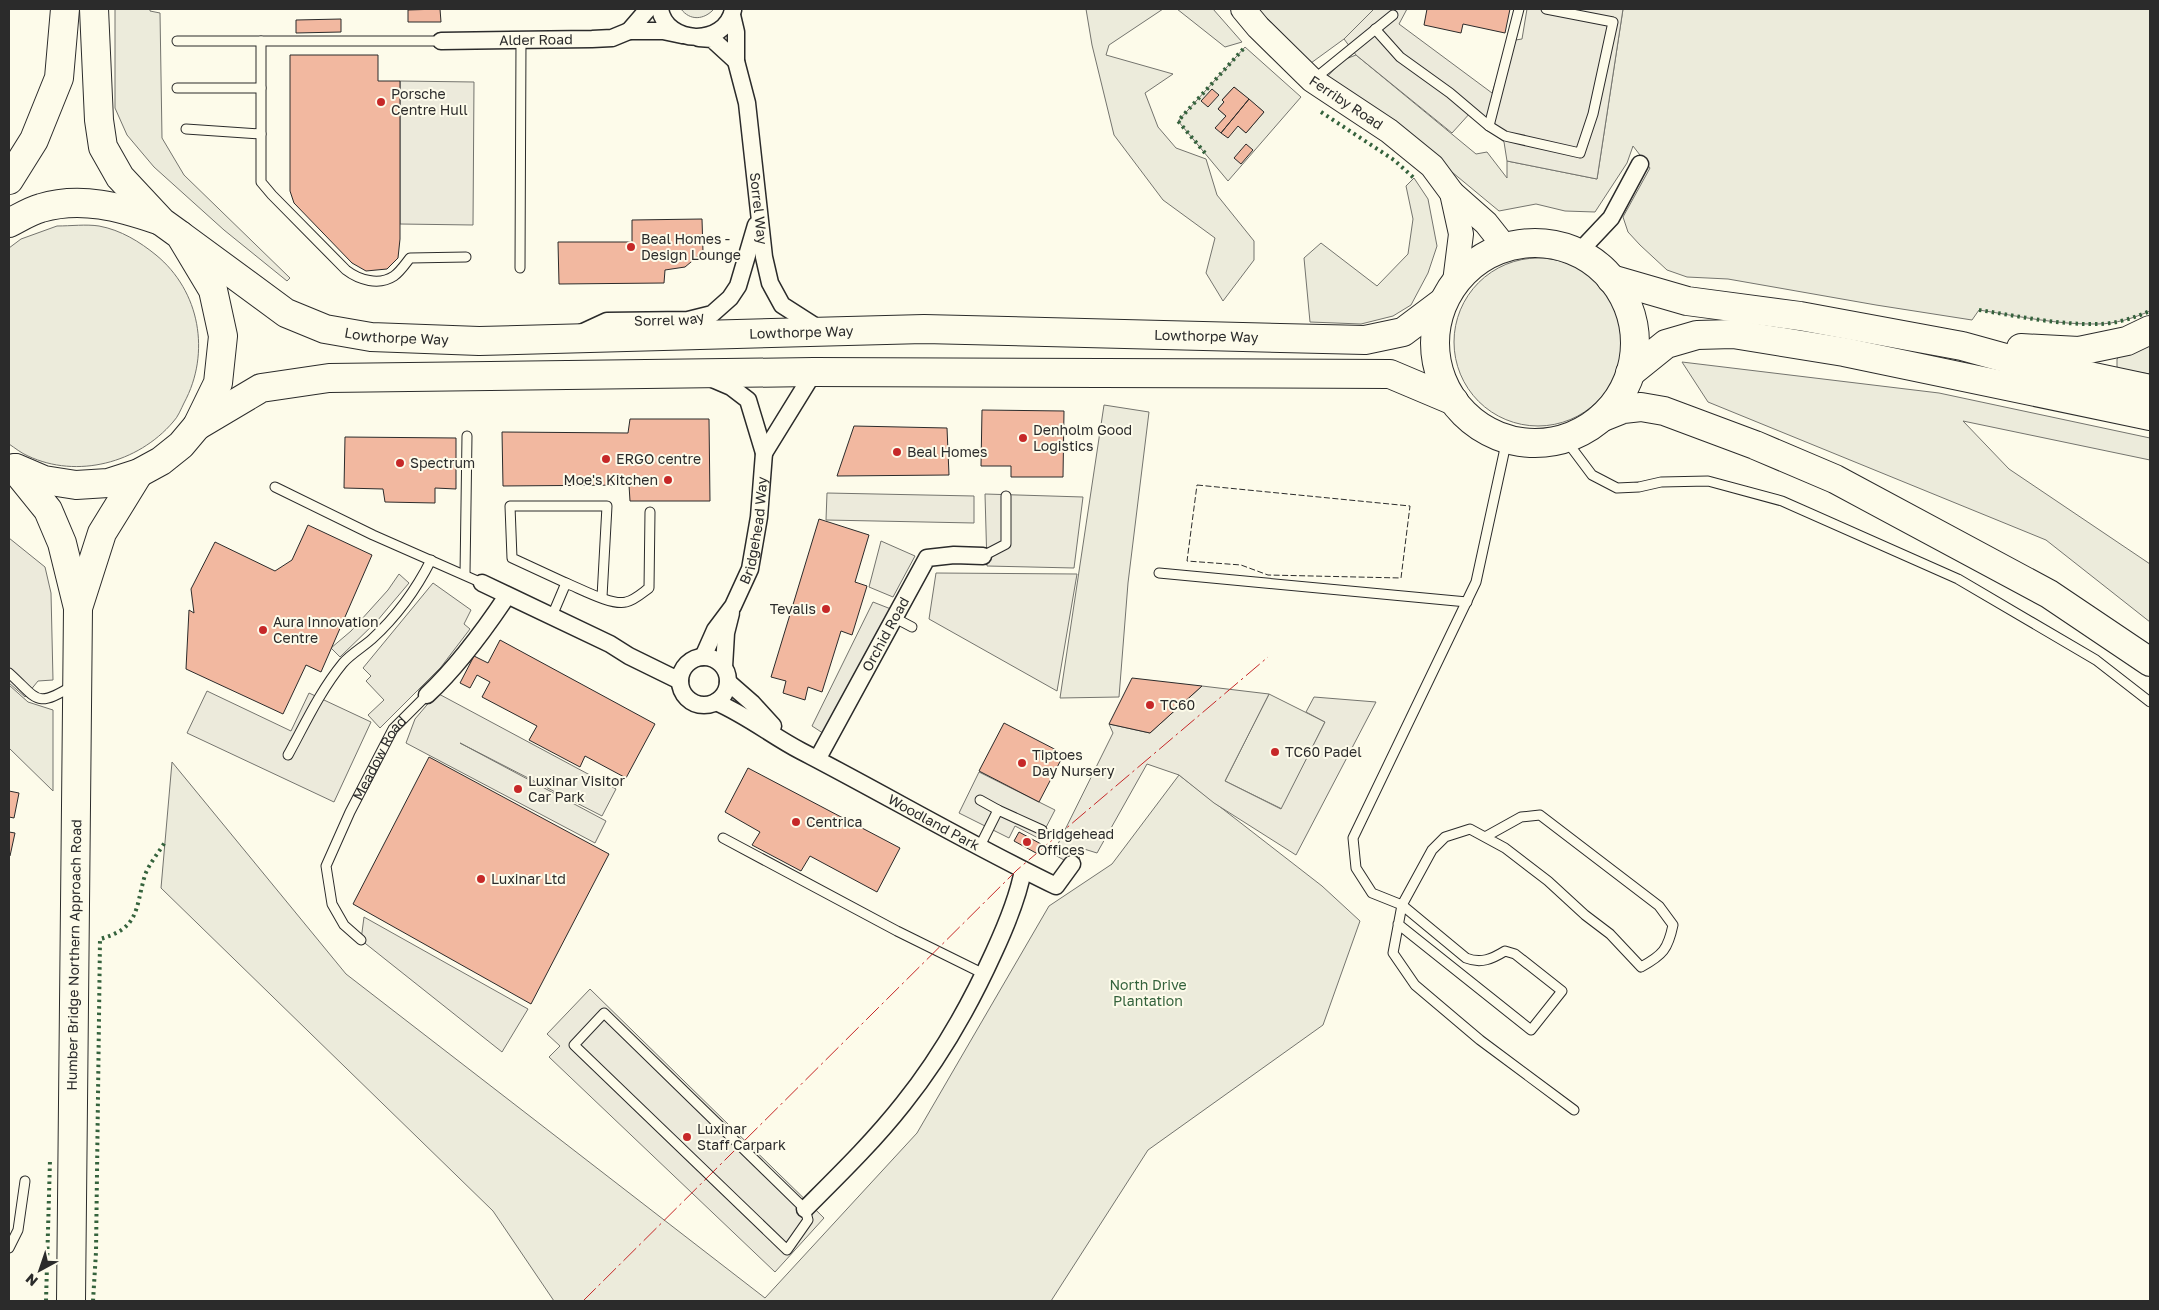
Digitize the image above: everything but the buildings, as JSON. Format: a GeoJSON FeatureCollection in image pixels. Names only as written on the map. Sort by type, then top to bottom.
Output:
{"type":"FeatureCollection","features":[{"type":"Feature","properties":{"kind":"highway"},"geometry":{"type":"LineString","coordinates":[[9,180],[34,140],[59,78],[65,9]]}},
{"type":"Feature","properties":{"kind":"highway"},"geometry":{"type":"LineString","coordinates":[[12,466],[44,480],[76,485],[108,482],[139,473],[168,456],[197,426],[218,384],[223,336],[213,290],[171,228],[120,176],[103,147],[94,38],[94,9]]}},
{"type":"Feature","properties":{"kind":"highway"},"geometry":{"type":"LineString","coordinates":[[9,223],[40,208],[80,202],[120,207],[171,228]]}},
{"type":"Feature","properties":{"kind":"highway","name":"Lowthorpe Way"},"geometry":{"type":"LineString","coordinates":[[171,228],[286,313],[324,329],[371,337],[479,341],[573,337],[934,330],[1365,340],[1403,332],[1449,292],[1478,261],[1506,247],[1530,243],[1546,244],[1578,253],[1596,264],[1611,279]]}},
{"type":"Feature","properties":{"kind":"highway"},"geometry":{"type":"LineString","coordinates":[[1449,292],[1436,327],[1435,353],[1441,378],[1454,402],[1469,418],[1481,427],[1508,439],[1536,443],[1565,439],[1585,430],[1603,417],[1620,397],[1630,373],[1635,348],[1633,323],[1625,300],[1611,279]]}},
{"type":"Feature","properties":{"kind":"highway"},"geometry":{"type":"LineString","coordinates":[[1611,279],[1687,300],[1800,316],[1962,346],[2009,359],[2150,389]]}},
{"type":"Feature","properties":{"kind":"highway"},"geometry":{"type":"LineString","coordinates":[[1962,346],[2079,351],[2127,340],[2150,330]]}},
{"type":"Feature","properties":{"kind":"highway"},"geometry":{"type":"LineString","coordinates":[[1630,373],[1666,344],[1697,335],[1733,334],[1844,352],[2150,416]]}},
{"type":"Feature","properties":{"kind":"highway"},"geometry":{"type":"LineString","coordinates":[[197,426],[260,388],[329,378],[814,372],[1390,374],[1454,402]]}},
{"type":"Feature","properties":{"kind":"highway"},"geometry":{"type":"LineString","coordinates":[[1603,417],[1623,409],[1641,407],[1664,411],[1755,445],[1835,479],[2049,594],[2150,662]]}},
{"type":"Feature","properties":{"kind":"highway"},"geometry":{"type":"LineString","coordinates":[[12,466],[48,510],[62,543],[78,608]]}},
{"type":"Feature","properties":{"kind":"highway"},"geometry":{"type":"LineString","coordinates":[[78,608],[102,533],[139,473]]}},
{"type":"Feature","properties":{"kind":"highway","name":"Humber Bridge Northern Approach Road"},"geometry":{"type":"LineString","coordinates":[[70,1301],[78,608]]}},
{"type":"Feature","properties":{"kind":"street"},"geometry":{"type":"LineString","coordinates":[[629,31],[648,9]]}},
{"type":"Feature","properties":{"kind":"street"},"geometry":{"type":"LineString","coordinates":[[660,9],[669,27],[689,37],[711,36],[724,27],[733,12]]}},
{"type":"Feature","properties":{"kind":"street","name":"Ferriby Road"},"geometry":{"type":"LineString","coordinates":[[1243,9],[1258,27],[1312,80],[1388,131],[1432,166],[1452,193],[1486,223],[1506,247]]}},
{"type":"Feature","properties":{"kind":"street","name":"Sorrel Way"},"geometry":{"type":"LineString","coordinates":[[733,12],[736,32],[736,61],[747,103],[758,211],[770,283],[782,305],[825,332]]}},
{"type":"Feature","properties":{"kind":"street"},"geometry":{"type":"LineString","coordinates":[[629,31],[663,32],[712,39],[736,61]]}},
{"type":"Feature","properties":{"kind":"street","name":"Alder Road"},"geometry":{"type":"LineString","coordinates":[[441,41],[592,40],[612,38],[629,31]]}},
{"type":"Feature","properties":{"kind":"street"},"geometry":{"type":"LineString","coordinates":[[1578,253],[1611,218],[1640,164]]}},
{"type":"Feature","properties":{"kind":"street","name":"Ferriby Road"},"geometry":{"type":"LineString","coordinates":[[1449,292],[1461,234],[1452,193]]}},
{"type":"Feature","properties":{"kind":"street","name":"Sorrel way"},"geometry":{"type":"LineString","coordinates":[[573,337],[607,321],[688,320],[712,314],[730,298],[738,286],[754,236],[758,211]]}},
{"type":"Feature","properties":{"kind":"street","name":"Bridgehead Way"},"geometry":{"type":"LineString","coordinates":[[764,453],[814,372]]}},
{"type":"Feature","properties":{"kind":"street","name":"Bridgehead Way"},"geometry":{"type":"LineString","coordinates":[[698,374],[731,387],[748,400],[764,453],[760,517],[750,570],[733,606],[726,633],[726,675]]}},
{"type":"Feature","properties":{"kind":"street","name":"Orchid Road"},"geometry":{"type":"LineString","coordinates":[[818,758],[893,617],[927,558],[954,555],[983,556]]}},
{"type":"Feature","properties":{"kind":"street"},"geometry":{"type":"LineString","coordinates":[[482,583],[610,644],[628,656],[682,675]]}},
{"type":"Feature","properties":{"kind":"street","name":"Meadow Road"},"geometry":{"type":"LineString","coordinates":[[427,695],[450,674],[486,629],[507,596]]}},
{"type":"Feature","properties":{"kind":"street","name":"Bridgehead Way"},"geometry":{"type":"LineString","coordinates":[[703,657],[715,630],[733,606]]}},
{"type":"Feature","properties":{"kind":"street"},"geometry":{"type":"LineString","coordinates":[[703,657],[711,658],[726,675],[726,690],[716,702],[701,705],[693,703],[682,692],[682,675],[695,659],[703,657]]}},
{"type":"Feature","properties":{"kind":"street","name":"Woodland Park"},"geometry":{"type":"LineString","coordinates":[[726,675],[788,743]]}},
{"type":"Feature","properties":{"kind":"street","name":"Woodland Park"},"geometry":{"type":"LineString","coordinates":[[716,702],[741,713],[788,743],[818,758],[856,782],[1056,886],[1072,864]]}},
{"type":"Feature","properties":{"kind":"street"},"geometry":{"type":"LineString","coordinates":[[805,1209],[855,1160],[904,1103],[941,1050],[984,974],[1021,884],[1023,870]]}},
{"type":"Feature","properties":{"kind":"lane"},"geometry":{"type":"LineString","coordinates":[[1489,126],[1519,9]]}},
{"type":"Feature","properties":{"kind":"lane"},"geometry":{"type":"LineString","coordinates":[[1375,30],[1400,57],[1450,93],[1489,126],[1505,136],[1580,153],[1593,114],[1613,22],[1546,9]]}},
{"type":"Feature","properties":{"kind":"lane"},"geometry":{"type":"LineString","coordinates":[[1312,80],[1393,15]]}},
{"type":"Feature","properties":{"kind":"lane"},"geometry":{"type":"LineString","coordinates":[[520,268],[521,40]]}},
{"type":"Feature","properties":{"kind":"lane"},"geometry":{"type":"LineString","coordinates":[[177,41],[441,41]]}},
{"type":"Feature","properties":{"kind":"lane"},"geometry":{"type":"LineString","coordinates":[[262,41],[261,182],[355,277],[365,280],[382,280],[394,276],[410,258],[466,257]]}},
{"type":"Feature","properties":{"kind":"lane"},"geometry":{"type":"LineString","coordinates":[[177,88],[261,88]]}},
{"type":"Feature","properties":{"kind":"lane"},"geometry":{"type":"LineString","coordinates":[[186,129],[261,134]]}},
{"type":"Feature","properties":{"kind":"lane"},"geometry":{"type":"LineString","coordinates":[[465,574],[467,436]]}},
{"type":"Feature","properties":{"kind":"lane"},"geometry":{"type":"LineString","coordinates":[[1398,924],[1531,1030],[1562,991],[1515,954],[1505,951],[1489,960],[1473,961],[1466,958],[1402,905],[1372,894],[1356,868],[1353,838],[1476,582],[1508,439]]}},
{"type":"Feature","properties":{"kind":"lane"},"geometry":{"type":"LineString","coordinates":[[1565,439],[1592,475],[1617,488],[1639,487],[1661,482],[1708,481],[1773,498],[1958,579],[2096,660],[2150,702]]}},
{"type":"Feature","properties":{"kind":"lane"},"geometry":{"type":"LineString","coordinates":[[275,487],[482,583]]}},
{"type":"Feature","properties":{"kind":"lane"},"geometry":{"type":"LineString","coordinates":[[983,556],[1006,544],[1006,496]]}},
{"type":"Feature","properties":{"kind":"lane"},"geometry":{"type":"LineString","coordinates":[[602,597],[607,506],[510,506],[512,558],[566,583],[612,601],[625,602],[649,588],[650,512]]}},
{"type":"Feature","properties":{"kind":"lane"},"geometry":{"type":"LineString","coordinates":[[288,755],[319,697],[344,662],[373,638],[404,605],[420,582],[431,560]]}},
{"type":"Feature","properties":{"kind":"lane"},"geometry":{"type":"LineString","coordinates":[[1159,573],[1467,602]]}},
{"type":"Feature","properties":{"kind":"lane"},"geometry":{"type":"LineString","coordinates":[[552,616],[566,583]]}},
{"type":"Feature","properties":{"kind":"lane"},"geometry":{"type":"LineString","coordinates":[[893,617],[912,627]]}},
{"type":"Feature","properties":{"kind":"lane"},"geometry":{"type":"LineString","coordinates":[[9,673],[38,699],[45,700],[51,698],[76,683]]}},
{"type":"Feature","properties":{"kind":"lane","name":"Meadow Road"},"geometry":{"type":"LineString","coordinates":[[361,940],[344,925],[332,904],[326,866],[350,812],[394,729],[427,695]]}},
{"type":"Feature","properties":{"kind":"lane"},"geometry":{"type":"LineString","coordinates":[[980,800],[1042,830]]}},
{"type":"Feature","properties":{"kind":"lane"},"geometry":{"type":"LineString","coordinates":[[980,846],[998,810]]}},
{"type":"Feature","properties":{"kind":"lane"},"geometry":{"type":"LineString","coordinates":[[1485,837],[1521,817],[1540,814],[1659,906],[1673,925],[1669,944],[1659,957],[1641,967],[1610,934],[1585,916],[1548,881],[1505,848],[1470,829],[1445,837],[1432,850],[1402,905],[1393,953],[1415,985],[1480,1040],[1574,1110]]}},
{"type":"Feature","properties":{"kind":"lane"},"geometry":{"type":"LineString","coordinates":[[723,838],[897,931],[984,974]]}},
{"type":"Feature","properties":{"kind":"lane"},"geometry":{"type":"LineString","coordinates":[[604,1013],[805,1209],[808,1220],[787,1250],[574,1045],[604,1013]]}},
{"type":"Feature","properties":{"kind":"lane"},"geometry":{"type":"LineString","coordinates":[[9,1248],[18,1230],[25,1181]]}},
{"type":"Feature","properties":{"kind":"green space"},"geometry":{"type":"Polygon","coordinates":[[[115,9],[150,9],[150,11],[160,13],[162,138],[184,175],[290,278],[287,281],[224,230],[154,167],[127,135],[115,108],[115,9]]]}},
{"type":"Feature","properties":{"kind":"green space"},"geometry":{"type":"Polygon","coordinates":[[[681,9],[714,9],[710,13],[697,18],[689,16],[681,9]]]}},
{"type":"Feature","properties":{"kind":"green space"},"geometry":{"type":"Polygon","coordinates":[[[1086,9],[1163,9],[1109,45],[1106,55],[1173,74],[1145,93],[1158,127],[1176,148],[1206,159],[1217,195],[1254,241],[1254,260],[1223,301],[1206,273],[1215,238],[1163,200],[1114,135],[1092,45],[1086,9]]]}},
{"type":"Feature","properties":{"kind":"green space"},"geometry":{"type":"Polygon","coordinates":[[[1177,9],[1213,9],[1242,42],[1225,47],[1177,9]]]}},
{"type":"Feature","properties":{"kind":"green space"},"geometry":{"type":"Polygon","coordinates":[[[1258,9],[1374,9],[1344,39],[1311,63],[1258,9]]]}},
{"type":"Feature","properties":{"kind":"green space"},"geometry":{"type":"Polygon","coordinates":[[[1623,9],[2150,9],[2150,311],[2124,320],[2104,324],[2053,322],[1979,310],[1972,320],[1728,279],[1687,277],[1667,270],[1628,232],[1623,217],[1650,168],[1633,146],[1627,163],[1595,212],[1565,211],[1536,204],[1499,211],[1435,158],[1327,77],[1343,60],[1356,55],[1476,154],[1487,152],[1507,178],[1507,161],[1597,179],[1623,9]]]}},
{"type":"Feature","properties":{"kind":"green space"},"geometry":{"type":"Polygon","coordinates":[[[1245,47],[1301,97],[1228,181],[1178,121],[1245,47]],[[1234,87],[1222,100],[1224,102],[1218,109],[1226,116],[1216,128],[1238,126],[1246,133],[1264,112],[1234,87]]]}},
{"type":"Feature","properties":{"kind":"green space"},"geometry":{"type":"Polygon","coordinates":[[[1414,178],[1428,199],[1437,246],[1428,273],[1411,305],[1393,316],[1361,324],[1310,322],[1304,258],[1321,243],[1377,286],[1408,254],[1413,219],[1406,186],[1414,178]]]}},
{"type":"Feature","properties":{"kind":"green space"},"geometry":{"type":"Polygon","coordinates":[[[84,225],[107,228],[130,237],[156,255],[183,286],[197,324],[199,344],[197,364],[192,384],[176,418],[159,436],[142,448],[125,457],[106,463],[66,466],[47,463],[25,455],[9,444],[9,248],[21,239],[57,226],[84,225]]]}},
{"type":"Feature","properties":{"kind":"green space"},"geometry":{"type":"Polygon","coordinates":[[[1546,258],[1570,264],[1598,282],[1616,310],[1621,326],[1621,358],[1616,374],[1598,402],[1585,412],[1562,423],[1530,426],[1514,423],[1498,416],[1484,407],[1473,396],[1457,366],[1454,334],[1457,318],[1464,302],[1473,288],[1484,277],[1514,261],[1546,258]]]}},
{"type":"Feature","properties":{"kind":"green space"},"geometry":{"type":"Polygon","coordinates":[[[2150,346],[2150,374],[2123,370],[2117,367],[2117,359],[2120,356],[2150,346]]]}},
{"type":"Feature","properties":{"kind":"green space"},"geometry":{"type":"Polygon","coordinates":[[[1682,362],[1939,393],[2150,438],[2150,460],[1963,421],[2009,469],[2150,564],[2150,622],[2046,540],[1708,402],[1682,362]]]}},
{"type":"Feature","properties":{"kind":"green space"},"geometry":{"type":"Polygon","coordinates":[[[1104,405],[1149,412],[1128,583],[1119,697],[1060,698],[1104,405]]]}},
{"type":"Feature","properties":{"kind":"green space"},"geometry":{"type":"Polygon","coordinates":[[[9,685],[28,702],[53,710],[53,791],[9,748],[9,685]]]}},
{"type":"Feature","properties":{"kind":"green space","name":"TC60 Padel"},"geometry":{"type":"Polygon","coordinates":[[[1269,694],[1325,722],[1282,809],[1225,781],[1269,694]]]}},
{"type":"Feature","properties":{"kind":"green space","name":"North Drive Plantation"},"geometry":{"type":"Polygon","coordinates":[[[172,762],[346,974],[765,1298],[917,1133],[1049,906],[1112,864],[1179,775],[1322,886],[1360,921],[1323,1025],[1148,1150],[1051,1301],[554,1301],[493,1211],[161,888],[172,762]]]}},
{"type":"Feature","properties":{"kind":"shaded area"},"geometry":{"type":"Polygon","coordinates":[[[1374,9],[1407,9],[1399,24],[1492,93],[1509,41],[1522,39],[1527,9],[1623,9],[1597,179],[1507,161],[1504,142],[1471,112],[1452,133],[1356,55],[1344,39],[1374,9]]]}},
{"type":"Feature","properties":{"kind":"shaded area"},"geometry":{"type":"Polygon","coordinates":[[[400,81],[474,82],[473,225],[400,224],[400,81]]]}},
{"type":"Feature","properties":{"kind":"shaded area"},"geometry":{"type":"Polygon","coordinates":[[[827,493],[974,496],[974,523],[826,520],[827,493]]]}},
{"type":"Feature","properties":{"kind":"shaded area"},"geometry":{"type":"Polygon","coordinates":[[[985,494],[1083,497],[1074,568],[987,566],[985,494]]]}},
{"type":"Feature","properties":{"kind":"shaded area"},"geometry":{"type":"Polygon","coordinates":[[[9,538],[45,567],[51,593],[53,680],[38,681],[25,697],[9,683],[9,538]]]}},
{"type":"Feature","properties":{"kind":"shaded area"},"geometry":{"type":"Polygon","coordinates":[[[881,541],[915,556],[893,597],[869,587],[881,541]]]}},
{"type":"Feature","properties":{"kind":"shaded area"},"geometry":{"type":"Polygon","coordinates":[[[936,573],[1077,574],[1057,691],[929,619],[936,573]]]}},
{"type":"Feature","properties":{"kind":"shaded area"},"geometry":{"type":"Polygon","coordinates":[[[399,574],[409,583],[377,621],[340,657],[331,648],[351,631],[388,590],[399,574]]]}},
{"type":"Feature","properties":{"kind":"shaded area"},"geometry":{"type":"Polygon","coordinates":[[[433,583],[471,610],[464,624],[470,629],[441,667],[380,728],[368,715],[384,700],[366,681],[371,676],[363,668],[433,583]]]}},
{"type":"Feature","properties":{"kind":"shaded area"},"geometry":{"type":"Polygon","coordinates":[[[873,602],[896,611],[829,737],[812,726],[873,602]]]}},
{"type":"Feature","properties":{"kind":"shaded area"},"geometry":{"type":"Polygon","coordinates":[[[1202,686],[1269,694],[1225,781],[1281,809],[1325,722],[1306,712],[1314,697],[1376,702],[1296,855],[1214,803],[1179,775],[1147,764],[1097,853],[1084,849],[1075,866],[1053,854],[1113,733],[1109,724],[1150,733],[1202,686]]]}},
{"type":"Feature","properties":{"kind":"shaded area"},"geometry":{"type":"Polygon","coordinates":[[[207,691],[291,731],[309,693],[371,722],[334,802],[187,733],[207,691]]]}},
{"type":"Feature","properties":{"kind":"shaded area"},"geometry":{"type":"Polygon","coordinates":[[[437,693],[616,789],[602,816],[460,743],[606,821],[595,843],[406,743],[415,719],[437,693]]]}},
{"type":"Feature","properties":{"kind":"shaded area"},"geometry":{"type":"Polygon","coordinates":[[[979,772],[1055,810],[1040,839],[1015,826],[1009,838],[959,813],[979,772]]]}},
{"type":"Feature","properties":{"kind":"shaded area"},"geometry":{"type":"Polygon","coordinates":[[[364,917],[528,1009],[502,1052],[361,940],[364,917]]]}},
{"type":"Feature","properties":{"kind":"shaded area","name":"Luxinar Staff Carpark"},"geometry":{"type":"Polygon","coordinates":[[[590,989],[824,1218],[775,1272],[549,1057],[560,1046],[547,1034],[590,989]]]}},
{"type":"Feature","properties":{"kind":"hedge"},"geometry":{"type":"LineString","coordinates":[[1205,153],[1178,121],[1245,47]]}},
{"type":"Feature","properties":{"kind":"hedge"},"geometry":{"type":"LineString","coordinates":[[1321,112],[1394,160],[1414,178]]}},
{"type":"Feature","properties":{"kind":"hedge"},"geometry":{"type":"LineString","coordinates":[[1979,310],[2038,320],[2083,324],[2118,322],[2150,311]]}},
{"type":"Feature","properties":{"kind":"hedge"},"geometry":{"type":"LineString","coordinates":[[93,1301],[96,1252],[100,939],[122,929],[134,916],[145,875],[165,842]]}},
{"type":"Feature","properties":{"kind":"hedge"},"geometry":{"type":"LineString","coordinates":[[46,1301],[50,1160]]}},
{"type":"Feature","properties":{"kind":"fence"},"geometry":{"type":"LineString","coordinates":[[1197,485],[1410,506],[1401,578],[1268,575],[1241,565],[1187,561],[1197,485]]}},
{"type":"Feature","properties":{"kind":"power"},"geometry":{"type":"LineString","coordinates":[[583,1301],[1017,870],[1268,657]]}},
{"type":"Feature","properties":{"kind":"place","name":"Porsche Centre Hull"},"geometry":{"type":"Point","coordinates":[381,102]}},
{"type":"Feature","properties":{"kind":"place","name":"Beal Homes - Design Lounge"},"geometry":{"type":"Point","coordinates":[631,247]}},
{"type":"Feature","properties":{"kind":"place","name":"Denholm Good Logistics"},"geometry":{"type":"Point","coordinates":[1023,438]}},
{"type":"Feature","properties":{"kind":"place","name":"Beal Homes"},"geometry":{"type":"Point","coordinates":[897,452]}},
{"type":"Feature","properties":{"kind":"place","name":"ERGO centre"},"geometry":{"type":"Point","coordinates":[606,459]}},
{"type":"Feature","properties":{"kind":"place","name":"Spectrum"},"geometry":{"type":"Point","coordinates":[400,463]}},
{"type":"Feature","properties":{"kind":"place","name":"Moe's Kitchen"},"geometry":{"type":"Point","coordinates":[668,480]}},
{"type":"Feature","properties":{"kind":"place","name":"Tevalis"},"geometry":{"type":"Point","coordinates":[826,609]}},
{"type":"Feature","properties":{"kind":"place","name":"Aura Innovation Centre"},"geometry":{"type":"Point","coordinates":[263,630]}},
{"type":"Feature","properties":{"kind":"place","name":"TC60"},"geometry":{"type":"Point","coordinates":[1150,705]}},
{"type":"Feature","properties":{"kind":"place","name":"TC60 Padel"},"geometry":{"type":"Point","coordinates":[1275,752]}},
{"type":"Feature","properties":{"kind":"place","name":"Tiptoes Day Nursery"},"geometry":{"type":"Point","coordinates":[1022,763]}},
{"type":"Feature","properties":{"kind":"place","name":"Luxinar Visitor Car Park"},"geometry":{"type":"Point","coordinates":[518,789]}},
{"type":"Feature","properties":{"kind":"place","name":"Centrica"},"geometry":{"type":"Point","coordinates":[796,822]}},
{"type":"Feature","properties":{"kind":"place","name":"Bridgehead Offices"},"geometry":{"type":"Point","coordinates":[1027,842]}},
{"type":"Feature","properties":{"kind":"place","name":"Luxinar Ltd"},"geometry":{"type":"Point","coordinates":[481,879]}},
{"type":"Feature","properties":{"kind":"place","name":"Luxinar Staff Carpark"},"geometry":{"type":"Point","coordinates":[687,1137]}}]}
